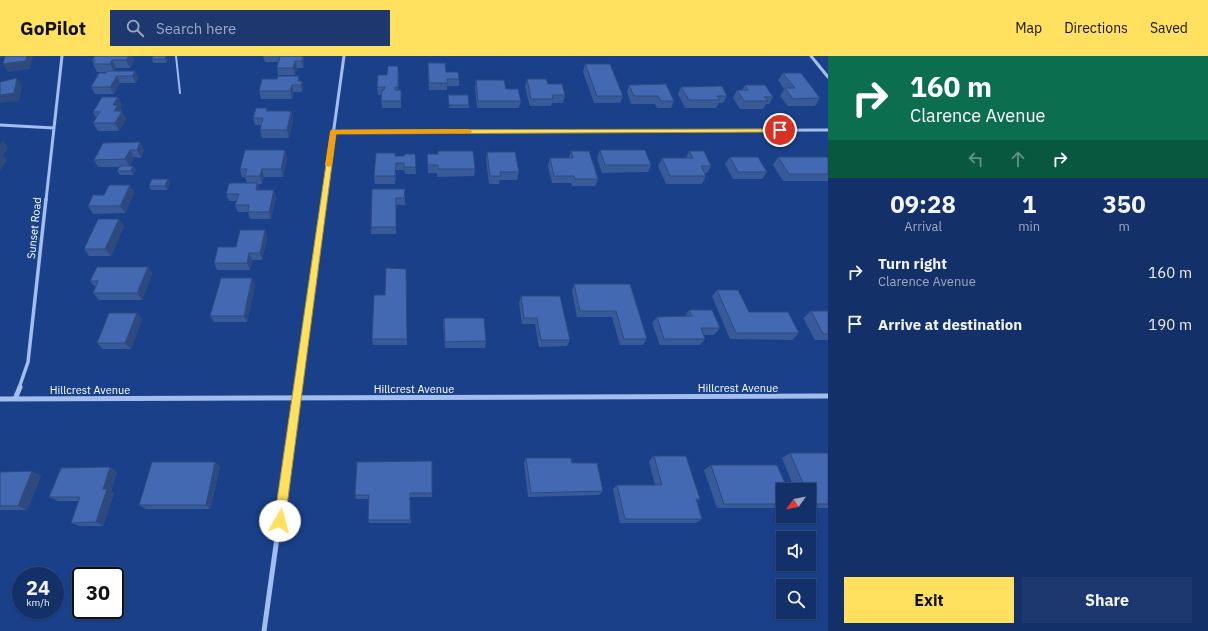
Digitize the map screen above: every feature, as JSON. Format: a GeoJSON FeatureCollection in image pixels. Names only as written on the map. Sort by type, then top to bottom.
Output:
{"type":"FeatureCollection","features":[{"type":"Feature","properties":{"kind":"street","name":"Sunset Road"},"geometry":{"type":"LineString","coordinates":[[15,399],[28,362],[62,56]]}},
{"type":"Feature","properties":{"kind":"street"},"geometry":{"type":"LineString","coordinates":[[264,631],[344,56]]}},
{"type":"Feature","properties":{"kind":"street"},"geometry":{"type":"LineString","coordinates":[[811,56],[828,77]]}},
{"type":"Feature","properties":{"kind":"street"},"geometry":{"type":"LineString","coordinates":[[0,125],[54,128]]}},
{"type":"Feature","properties":{"kind":"street"},"geometry":{"type":"LineString","coordinates":[[333,132],[828,130]]}},
{"type":"Feature","properties":{"kind":"street","name":"Hillcrest Avenue"},"geometry":{"type":"LineString","coordinates":[[0,399],[828,396]]}},
{"type":"Feature","properties":{"kind":"lane"},"geometry":{"type":"LineString","coordinates":[[176,56],[180,93]]}},
{"type":"Feature","properties":{"kind":"building"},"geometry":{"type":"Polygon","coordinates":[[[5,56],[27,56],[26,61],[3,64],[5,56]]]}},
{"type":"Feature","properties":{"kind":"building"},"geometry":{"type":"Polygon","coordinates":[[[95,56],[129,56],[126,60],[112,60],[110,64],[93,64],[95,60],[92,60],[95,56]]]}},
{"type":"Feature","properties":{"kind":"building"},"geometry":{"type":"Polygon","coordinates":[[[153,56],[166,56],[165,59],[152,59],[153,56]]]}},
{"type":"Feature","properties":{"kind":"building"},"geometry":{"type":"Polygon","coordinates":[[[280,56],[303,56],[302,61],[295,61],[293,68],[277,68],[280,56]]]}},
{"type":"Feature","properties":{"kind":"building"},"geometry":{"type":"Polygon","coordinates":[[[428,63],[445,63],[446,72],[458,72],[459,79],[447,79],[448,83],[429,83],[428,63]]]}},
{"type":"Feature","properties":{"kind":"building"},"geometry":{"type":"Polygon","coordinates":[[[585,64],[610,64],[623,96],[597,96],[585,64]]]}},
{"type":"Feature","properties":{"kind":"building"},"geometry":{"type":"Polygon","coordinates":[[[388,66],[398,66],[398,87],[395,87],[395,90],[401,90],[401,101],[381,101],[382,90],[384,90],[385,87],[377,87],[378,75],[387,75],[388,66]]]}},
{"type":"Feature","properties":{"kind":"building"},"geometry":{"type":"Polygon","coordinates":[[[108,71],[135,71],[132,76],[117,76],[110,87],[91,87],[99,73],[106,73],[108,71]]]}},
{"type":"Feature","properties":{"kind":"building"},"geometry":{"type":"Polygon","coordinates":[[[783,73],[801,73],[820,98],[793,99],[785,88],[795,88],[783,73]]]}},
{"type":"Feature","properties":{"kind":"building"},"geometry":{"type":"Polygon","coordinates":[[[278,76],[299,76],[298,81],[302,81],[301,85],[292,85],[290,91],[259,91],[262,79],[277,79],[278,76]]]}},
{"type":"Feature","properties":{"kind":"building"},"geometry":{"type":"Polygon","coordinates":[[[17,78],[14,93],[0,95],[0,82],[17,78]]]}},
{"type":"Feature","properties":{"kind":"building"},"geometry":{"type":"Polygon","coordinates":[[[527,79],[546,79],[548,84],[562,84],[565,95],[552,95],[553,99],[531,99],[527,79]]]}},
{"type":"Feature","properties":{"kind":"building"},"geometry":{"type":"Polygon","coordinates":[[[476,80],[504,80],[506,89],[518,89],[521,101],[478,101],[476,80]]]}},
{"type":"Feature","properties":{"kind":"building"},"geometry":{"type":"Polygon","coordinates":[[[666,84],[674,101],[661,101],[658,96],[634,96],[629,85],[666,84]]]}},
{"type":"Feature","properties":{"kind":"building"},"geometry":{"type":"Polygon","coordinates":[[[745,85],[765,85],[773,97],[764,97],[768,101],[744,101],[737,90],[748,90],[745,85]]]}},
{"type":"Feature","properties":{"kind":"building"},"geometry":{"type":"Polygon","coordinates":[[[722,86],[727,96],[717,96],[720,100],[689,100],[681,87],[722,86]]]}},
{"type":"Feature","properties":{"kind":"building"},"geometry":{"type":"Polygon","coordinates":[[[448,95],[468,95],[469,105],[449,105],[448,95]]]}},
{"type":"Feature","properties":{"kind":"building"},"geometry":{"type":"Polygon","coordinates":[[[102,97],[118,97],[113,105],[118,105],[114,111],[122,111],[115,123],[93,123],[100,112],[93,112],[102,97]]]}},
{"type":"Feature","properties":{"kind":"building"},"geometry":{"type":"Polygon","coordinates":[[[256,108],[267,108],[266,111],[291,111],[287,130],[260,130],[263,118],[253,118],[256,108]]]}},
{"type":"Feature","properties":{"kind":"building"},"geometry":{"type":"Polygon","coordinates":[[[140,142],[137,150],[130,150],[125,159],[94,160],[103,143],[140,142]]]}},
{"type":"Feature","properties":{"kind":"building"},"geometry":{"type":"Polygon","coordinates":[[[245,150],[285,150],[281,169],[262,169],[260,176],[245,176],[247,169],[240,169],[245,150]]]}},
{"type":"Feature","properties":{"kind":"building"},"geometry":{"type":"Polygon","coordinates":[[[600,150],[645,150],[651,165],[605,165],[600,150]]]}},
{"type":"Feature","properties":{"kind":"building"},"geometry":{"type":"Polygon","coordinates":[[[438,151],[473,151],[475,169],[438,169],[438,165],[428,165],[427,154],[438,154],[438,151]]]}},
{"type":"Feature","properties":{"kind":"building"},"geometry":{"type":"Polygon","coordinates":[[[571,151],[589,151],[598,179],[575,179],[574,176],[554,176],[550,158],[573,158],[571,151]]]}},
{"type":"Feature","properties":{"kind":"building"},"geometry":{"type":"Polygon","coordinates":[[[689,151],[704,151],[711,166],[701,166],[706,176],[670,176],[662,158],[693,158],[689,151]]]}},
{"type":"Feature","properties":{"kind":"building"},"geometry":{"type":"Polygon","coordinates":[[[487,152],[515,152],[519,172],[500,172],[501,176],[490,176],[487,152]]]}},
{"type":"Feature","properties":{"kind":"building"},"geometry":{"type":"Polygon","coordinates":[[[376,153],[395,153],[395,156],[415,154],[416,167],[404,167],[404,163],[396,163],[395,176],[374,176],[376,153]]]}},
{"type":"Feature","properties":{"kind":"building"},"geometry":{"type":"Polygon","coordinates":[[[730,157],[758,157],[767,172],[738,172],[730,157]]]}},
{"type":"Feature","properties":{"kind":"building"},"geometry":{"type":"Polygon","coordinates":[[[778,157],[827,157],[828,174],[789,174],[778,157]]]}},
{"type":"Feature","properties":{"kind":"building"},"geometry":{"type":"Polygon","coordinates":[[[120,166],[133,166],[131,171],[117,171],[120,166]]]}},
{"type":"Feature","properties":{"kind":"building"},"geometry":{"type":"Polygon","coordinates":[[[152,179],[168,179],[165,186],[149,186],[152,179]]]}},
{"type":"Feature","properties":{"kind":"building"},"geometry":{"type":"Polygon","coordinates":[[[229,183],[257,183],[256,190],[274,190],[269,212],[248,212],[249,205],[235,205],[239,194],[226,194],[229,183]]]}},
{"type":"Feature","properties":{"kind":"building"},"geometry":{"type":"Polygon","coordinates":[[[109,185],[130,185],[120,206],[88,206],[93,195],[104,195],[109,185]]]}},
{"type":"Feature","properties":{"kind":"building"},"geometry":{"type":"Polygon","coordinates":[[[372,189],[405,189],[404,198],[396,198],[396,227],[371,227],[372,189]]]}},
{"type":"Feature","properties":{"kind":"building"},"geometry":{"type":"Polygon","coordinates":[[[98,219],[119,219],[105,249],[84,249],[98,219]]]}},
{"type":"Feature","properties":{"kind":"building"},"geometry":{"type":"Polygon","coordinates":[[[240,230],[265,230],[260,253],[249,253],[247,263],[214,263],[218,247],[236,247],[240,230]]]}},
{"type":"Feature","properties":{"kind":"building"},"geometry":{"type":"Polygon","coordinates":[[[97,267],[148,267],[137,293],[93,293],[98,281],[90,281],[97,267]]]}},
{"type":"Feature","properties":{"kind":"building"},"geometry":{"type":"Polygon","coordinates":[[[386,268],[406,269],[407,339],[372,339],[374,295],[385,295],[386,268]]]}},
{"type":"Feature","properties":{"kind":"building"},"geometry":{"type":"Polygon","coordinates":[[[221,278],[252,278],[244,316],[210,316],[221,278]]]}},
{"type":"Feature","properties":{"kind":"building"},"geometry":{"type":"Polygon","coordinates":[[[574,284],[630,284],[647,339],[624,339],[616,311],[580,311],[574,284]]]}},
{"type":"Feature","properties":{"kind":"building"},"geometry":{"type":"Polygon","coordinates":[[[717,290],[738,290],[749,312],[788,312],[799,333],[736,333],[717,290]]]}},
{"type":"Feature","properties":{"kind":"building"},"geometry":{"type":"Polygon","coordinates":[[[521,296],[560,296],[570,340],[541,340],[537,318],[524,318],[521,296]]]}},
{"type":"Feature","properties":{"kind":"building"},"geometry":{"type":"Polygon","coordinates":[[[689,310],[712,310],[720,328],[701,328],[705,339],[664,339],[657,317],[692,316],[689,310]]]}},
{"type":"Feature","properties":{"kind":"building"},"geometry":{"type":"Polygon","coordinates":[[[811,311],[828,311],[828,334],[823,334],[811,311]]]}},
{"type":"Feature","properties":{"kind":"building"},"geometry":{"type":"Polygon","coordinates":[[[109,313],[137,313],[125,343],[97,343],[109,313]]]}},
{"type":"Feature","properties":{"kind":"building"},"geometry":{"type":"Polygon","coordinates":[[[444,318],[484,318],[486,341],[445,342],[444,318]]]}},
{"type":"Feature","properties":{"kind":"building"},"geometry":{"type":"Polygon","coordinates":[[[790,453],[828,453],[828,504],[816,504],[816,483],[803,483],[790,453]]]}},
{"type":"Feature","properties":{"kind":"building"},"geometry":{"type":"Polygon","coordinates":[[[654,456],[686,456],[700,499],[696,499],[702,519],[625,519],[617,485],[662,485],[654,456]]]}},
{"type":"Feature","properties":{"kind":"building"},"geometry":{"type":"Polygon","coordinates":[[[526,458],[571,458],[572,463],[597,463],[603,491],[531,493],[526,458]]]}},
{"type":"Feature","properties":{"kind":"building"},"geometry":{"type":"Polygon","coordinates":[[[432,461],[432,493],[410,493],[410,520],[368,520],[369,495],[355,495],[357,462],[432,461]]]}},
{"type":"Feature","properties":{"kind":"building"},"geometry":{"type":"Polygon","coordinates":[[[152,462],[215,462],[206,505],[139,505],[152,462]]]}},
{"type":"Feature","properties":{"kind":"building"},"geometry":{"type":"Polygon","coordinates":[[[711,465],[777,465],[785,483],[776,483],[776,504],[724,504],[711,465]]]}},
{"type":"Feature","properties":{"kind":"building"},"geometry":{"type":"Polygon","coordinates":[[[110,467],[103,489],[107,489],[96,522],[71,523],[80,497],[49,497],[61,468],[110,467]]]}},
{"type":"Feature","properties":{"kind":"building"},"geometry":{"type":"Polygon","coordinates":[[[32,471],[18,506],[0,506],[0,472],[32,471]]]}},
{"type":"Feature","properties":{"kind":"slow traffic"},"geometry":{"type":"LineString","coordinates":[[329,165],[333,132],[468,131]]}},
{"type":"Feature","properties":{"kind":"route"},"geometry":{"type":"LineString","coordinates":[[280,521],[333,132],[780,130]]}}]}
